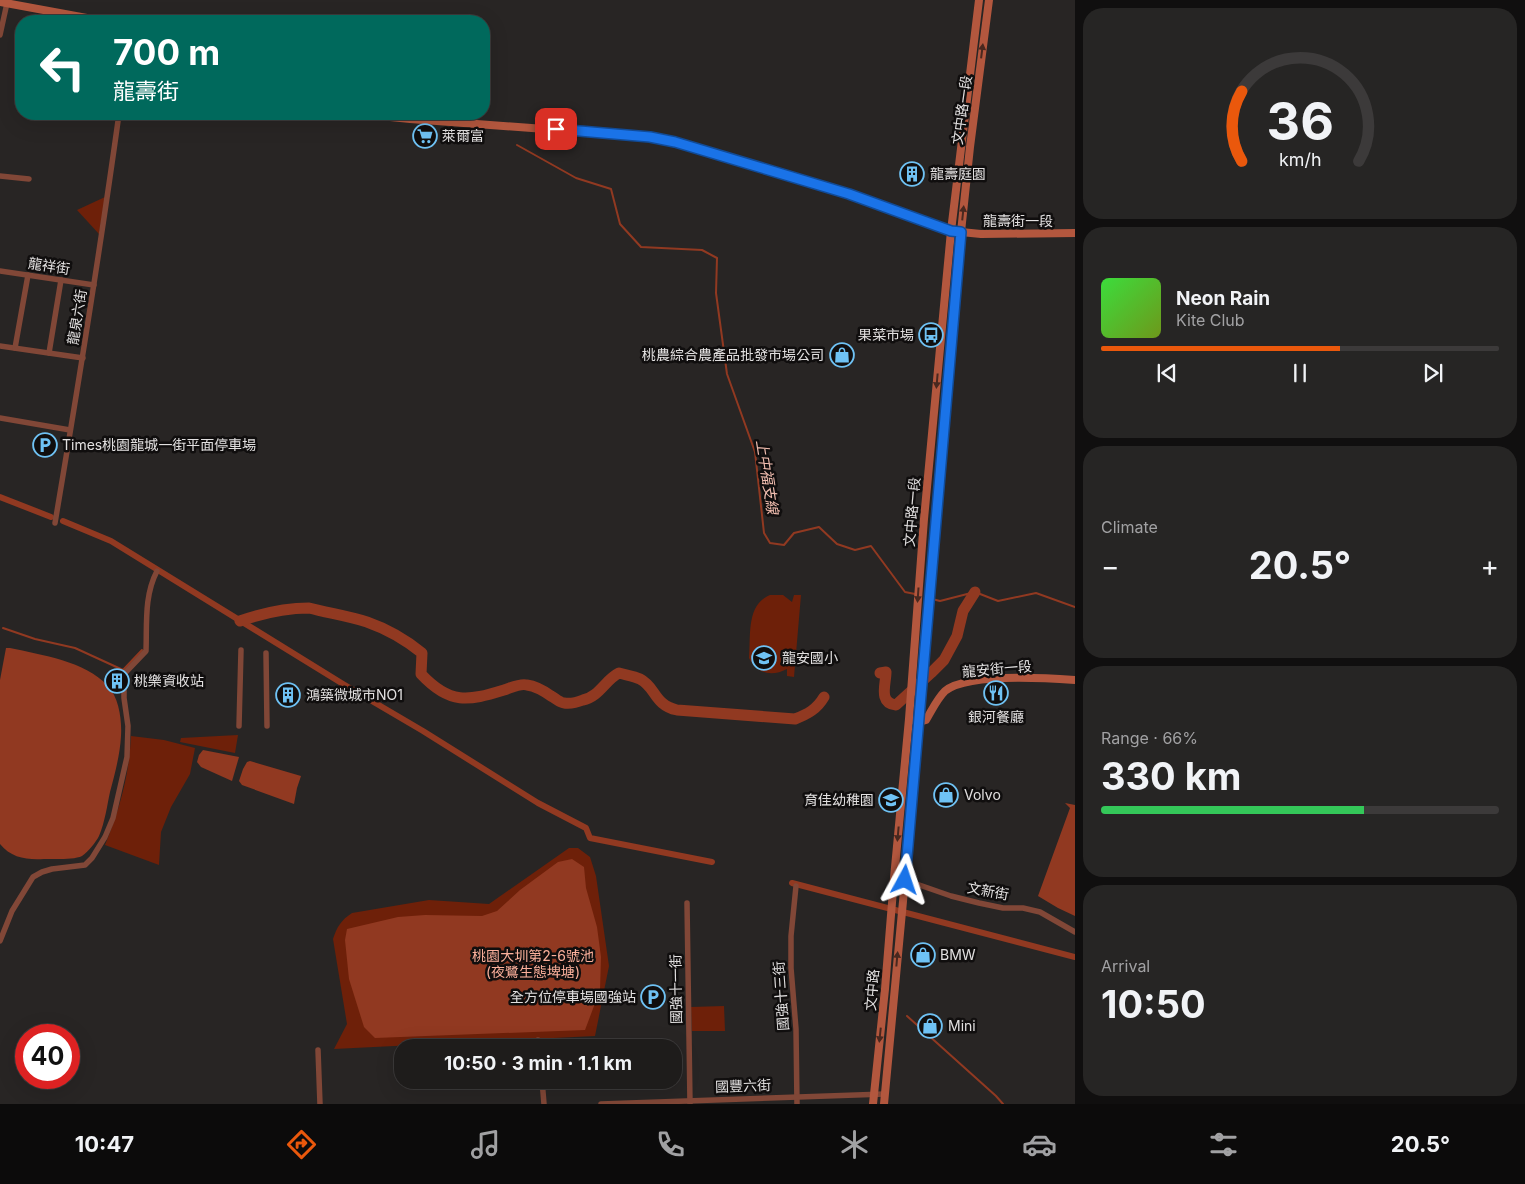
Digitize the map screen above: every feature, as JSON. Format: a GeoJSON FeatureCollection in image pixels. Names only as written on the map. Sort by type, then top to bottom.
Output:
{"type":"FeatureCollection","features":[{"type":"Feature","properties":{"kind":"street","name":"文中路一段"},"geometry":{"type":"LineString","coordinates":[[894,878],[932,428],[951,231],[979,0]]}},
{"type":"Feature","properties":{"kind":"street","name":"文中路一段"},"geometry":{"type":"LineString","coordinates":[[905,880],[961,232],[988,0]]}},
{"type":"Feature","properties":{"kind":"street"},"geometry":{"type":"LineString","coordinates":[[0,35],[4,3],[71,15]]}},
{"type":"Feature","properties":{"kind":"street"},"geometry":{"type":"LineString","coordinates":[[978,9],[987,10]]}},
{"type":"Feature","properties":{"kind":"street"},"geometry":{"type":"LineString","coordinates":[[971,69],[980,70]]}},
{"type":"Feature","properties":{"kind":"street","name":"龍泉六街"},"geometry":{"type":"LineString","coordinates":[[55,523],[83,358],[118,120]]}},
{"type":"Feature","properties":{"kind":"street","name":"龍壽街一段"},"geometry":{"type":"LineString","coordinates":[[424,120],[650,137],[675,142],[849,194],[951,231],[981,234],[1075,233]]}},
{"type":"Feature","properties":{"kind":"street"},"geometry":{"type":"LineString","coordinates":[[0,176],[29,179]]}},
{"type":"Feature","properties":{"kind":"street","name":"龍祥街"},"geometry":{"type":"LineString","coordinates":[[0,271],[94,286]]}},
{"type":"Feature","properties":{"kind":"street"},"geometry":{"type":"LineString","coordinates":[[15,348],[28,275]]}},
{"type":"Feature","properties":{"kind":"street"},"geometry":{"type":"LineString","coordinates":[[49,353],[61,280]]}},
{"type":"Feature","properties":{"kind":"street"},"geometry":{"type":"LineString","coordinates":[[0,346],[83,358]]}},
{"type":"Feature","properties":{"kind":"street"},"geometry":{"type":"LineString","coordinates":[[0,418],[70,430]]}},
{"type":"Feature","properties":{"kind":"street"},"geometry":{"type":"LineString","coordinates":[[932,428],[944,428]]}},
{"type":"Feature","properties":{"kind":"street"},"geometry":{"type":"LineString","coordinates":[[0,941],[12,911],[33,877],[52,869],[85,865],[92,858],[105,837],[113,818],[127,757],[128,726],[124,698],[124,674],[146,651],[148,594],[157,571]]}},
{"type":"Feature","properties":{"kind":"street"},"geometry":{"type":"LineString","coordinates":[[239,726],[241,650]]}},
{"type":"Feature","properties":{"kind":"street"},"geometry":{"type":"LineString","coordinates":[[266,653],[267,726]]}},
{"type":"Feature","properties":{"kind":"street","name":"龍安街一段"},"geometry":{"type":"LineString","coordinates":[[919,722],[926,720],[939,697],[955,685],[1029,677],[1075,680]]}},
{"type":"Feature","properties":{"kind":"street"},"geometry":{"type":"LineString","coordinates":[[909,717],[919,722]]}},
{"type":"Feature","properties":{"kind":"street","name":"文新街"},"geometry":{"type":"LineString","coordinates":[[894,878],[979,903],[1040,912],[1075,932]]}},
{"type":"Feature","properties":{"kind":"street","name":"文中路"},"geometry":{"type":"LineString","coordinates":[[873,1104],[894,878]]}},
{"type":"Feature","properties":{"kind":"street","name":"文中路"},"geometry":{"type":"LineString","coordinates":[[884,1104],[905,880]]}},
{"type":"Feature","properties":{"kind":"street","name":"國強十三街"},"geometry":{"type":"LineString","coordinates":[[796,886],[793,901],[790,968],[796,1029],[797,1101]]}},
{"type":"Feature","properties":{"kind":"street","name":"國強十一街"},"geometry":{"type":"LineString","coordinates":[[687,903],[690,1102]]}},
{"type":"Feature","properties":{"kind":"street"},"geometry":{"type":"LineString","coordinates":[[885,989],[894,990]]}},
{"type":"Feature","properties":{"kind":"street"},"geometry":{"type":"LineString","coordinates":[[318,1050],[320,1104]]}},
{"type":"Feature","properties":{"kind":"street"},"geometry":{"type":"LineString","coordinates":[[543,1089],[544,1104]]}},
{"type":"Feature","properties":{"kind":"street","name":"國豐六街"},"geometry":{"type":"LineString","coordinates":[[601,1104],[797,1101],[885,1094]]}},
{"type":"Feature","properties":{"kind":"green space"},"geometry":{"type":"Polygon","coordinates":[[[105,197],[99,234],[77,210],[105,197]]]}},
{"type":"Feature","properties":{"kind":"green space"},"geometry":{"type":"Polygon","coordinates":[[[770,595],[783,595],[792,602],[794,595],[801,595],[794,677],[787,676],[787,669],[776,673],[761,671],[756,668],[749,658],[753,613],[762,600],[770,595]]]}},
{"type":"Feature","properties":{"kind":"green space"},"geometry":{"type":"Polygon","coordinates":[[[238,735],[235,753],[180,742],[181,738],[238,735]]]}},
{"type":"Feature","properties":{"kind":"green space"},"geometry":{"type":"Polygon","coordinates":[[[131,736],[164,740],[195,748],[190,774],[171,807],[161,832],[159,865],[105,845],[123,792],[131,736]]]}},
{"type":"Feature","properties":{"kind":"green space","name":"桃園大圳第2-6號池 (夜鷺生態埤塘)"},"geometry":{"type":"Polygon","coordinates":[[[569,848],[578,848],[590,857],[596,876],[609,966],[595,1036],[535,1039],[394,1039],[394,1046],[334,1049],[347,1024],[333,939],[338,927],[345,918],[352,913],[429,900],[489,904],[569,848]]]}},
{"type":"Feature","properties":{"kind":"green space"},"geometry":{"type":"Polygon","coordinates":[[[724,1006],[725,1031],[692,1031],[691,1007],[724,1006]]]}},
{"type":"Feature","properties":{"kind":"shaded area"},"geometry":{"type":"Polygon","coordinates":[[[6,648],[62,660],[87,670],[108,686],[115,697],[121,723],[117,764],[99,836],[82,856],[64,859],[26,858],[14,855],[0,844],[0,680],[6,648]]]}},
{"type":"Feature","properties":{"kind":"shaded area"},"geometry":{"type":"Polygon","coordinates":[[[203,750],[239,757],[232,781],[201,767],[197,762],[203,750]]]}},
{"type":"Feature","properties":{"kind":"shaded area"},"geometry":{"type":"Polygon","coordinates":[[[250,761],[301,776],[294,804],[242,785],[239,781],[243,769],[247,762],[250,761]]]}},
{"type":"Feature","properties":{"kind":"shaded area"},"geometry":{"type":"Polygon","coordinates":[[[1065,803],[1075,805],[1075,916],[1038,896],[1070,808],[1065,803]]]}},
{"type":"Feature","properties":{"kind":"shaded area","name":"桃園大圳第2-6號池 (夜鷺生態埤塘)"},"geometry":{"type":"Polygon","coordinates":[[[572,859],[584,867],[586,888],[597,927],[601,957],[600,990],[585,1030],[375,1038],[364,1027],[349,979],[345,940],[347,929],[398,917],[425,915],[482,916],[497,911],[520,890],[558,862],[572,859]]]}},
{"type":"Feature","properties":{"kind":"waterway","name":"上中福支線"},"geometry":{"type":"LineString","coordinates":[[517,145],[576,178],[611,189],[620,224],[641,247],[702,250],[717,258],[716,293],[727,374],[755,452],[764,533],[770,543],[784,545],[794,533],[819,527],[837,544],[855,550],[871,546],[905,592],[915,594]]}},
{"type":"Feature","properties":{"kind":"waterway"},"geometry":{"type":"LineString","coordinates":[[0,497],[51,517]]}},
{"type":"Feature","properties":{"kind":"waterway"},"geometry":{"type":"LineString","coordinates":[[63,521],[111,541],[538,803],[586,828],[590,838],[712,862]]}},
{"type":"Feature","properties":{"kind":"waterway","name":"上中福支線"},"geometry":{"type":"LineString","coordinates":[[932,599],[940,601],[975,592],[998,601],[1036,593],[1075,607]]}},
{"type":"Feature","properties":{"kind":"waterway"},"geometry":{"type":"LineString","coordinates":[[880,673],[886,672],[885,697],[890,704],[896,705],[944,660],[957,636],[963,611],[975,592]]}},
{"type":"Feature","properties":{"kind":"waterway"},"geometry":{"type":"LineString","coordinates":[[240,621],[274,612],[309,608],[367,622],[396,635],[422,653],[421,674],[441,691],[460,698],[491,694],[518,685],[524,685],[533,686],[562,703],[574,703],[594,695],[619,673],[633,676],[645,682],[659,700],[669,708],[677,710],[795,719],[812,711],[824,697]]}},
{"type":"Feature","properties":{"kind":"waterway"},"geometry":{"type":"LineString","coordinates":[[3,628],[35,639],[75,648],[123,670],[142,650]]}},
{"type":"Feature","properties":{"kind":"waterway"},"geometry":{"type":"LineString","coordinates":[[792,883],[1075,957]]}},
{"type":"Feature","properties":{"kind":"waterway"},"geometry":{"type":"LineString","coordinates":[[907,1016],[1003,1104]]}},
{"type":"Feature","properties":{"kind":"place","name":"萊爾富"},"geometry":{"type":"Point","coordinates":[425,136]}},
{"type":"Feature","properties":{"kind":"place","name":"龍壽庭園"},"geometry":{"type":"Point","coordinates":[912,174]}},
{"type":"Feature","properties":{"kind":"place","name":"果菜市場"},"geometry":{"type":"Point","coordinates":[931,335]}},
{"type":"Feature","properties":{"kind":"place","name":"桃農綜合農產品批發市場公司"},"geometry":{"type":"Point","coordinates":[842,355]}},
{"type":"Feature","properties":{"kind":"place","name":"Times桃園龍城一街平面停車場"},"geometry":{"type":"Point","coordinates":[45,445]}},
{"type":"Feature","properties":{"kind":"place","name":"龍安國小"},"geometry":{"type":"Point","coordinates":[764,658]}},
{"type":"Feature","properties":{"kind":"place","name":"桃樂資收站"},"geometry":{"type":"Point","coordinates":[117,681]}},
{"type":"Feature","properties":{"kind":"place","name":"銀河餐廳"},"geometry":{"type":"Point","coordinates":[996,693]}},
{"type":"Feature","properties":{"kind":"place","name":"鴻築微城市NO1"},"geometry":{"type":"Point","coordinates":[288,695]}},
{"type":"Feature","properties":{"kind":"place","name":"Volvo"},"geometry":{"type":"Point","coordinates":[946,795]}},
{"type":"Feature","properties":{"kind":"place","name":"育佳幼稚園"},"geometry":{"type":"Point","coordinates":[891,800]}},
{"type":"Feature","properties":{"kind":"place","name":"BMW"},"geometry":{"type":"Point","coordinates":[923,955]}},
{"type":"Feature","properties":{"kind":"place","name":"全方位停車場國強站"},"geometry":{"type":"Point","coordinates":[653,997]}},
{"type":"Feature","properties":{"kind":"place","name":"Mini"},"geometry":{"type":"Point","coordinates":[930,1026]}},
{"type":"Feature","properties":{"kind":"route"},"geometry":{"type":"LineString","coordinates":[[556,129],[650,137],[675,142],[849,194],[951,231],[961,232],[905,880]]}}]}
